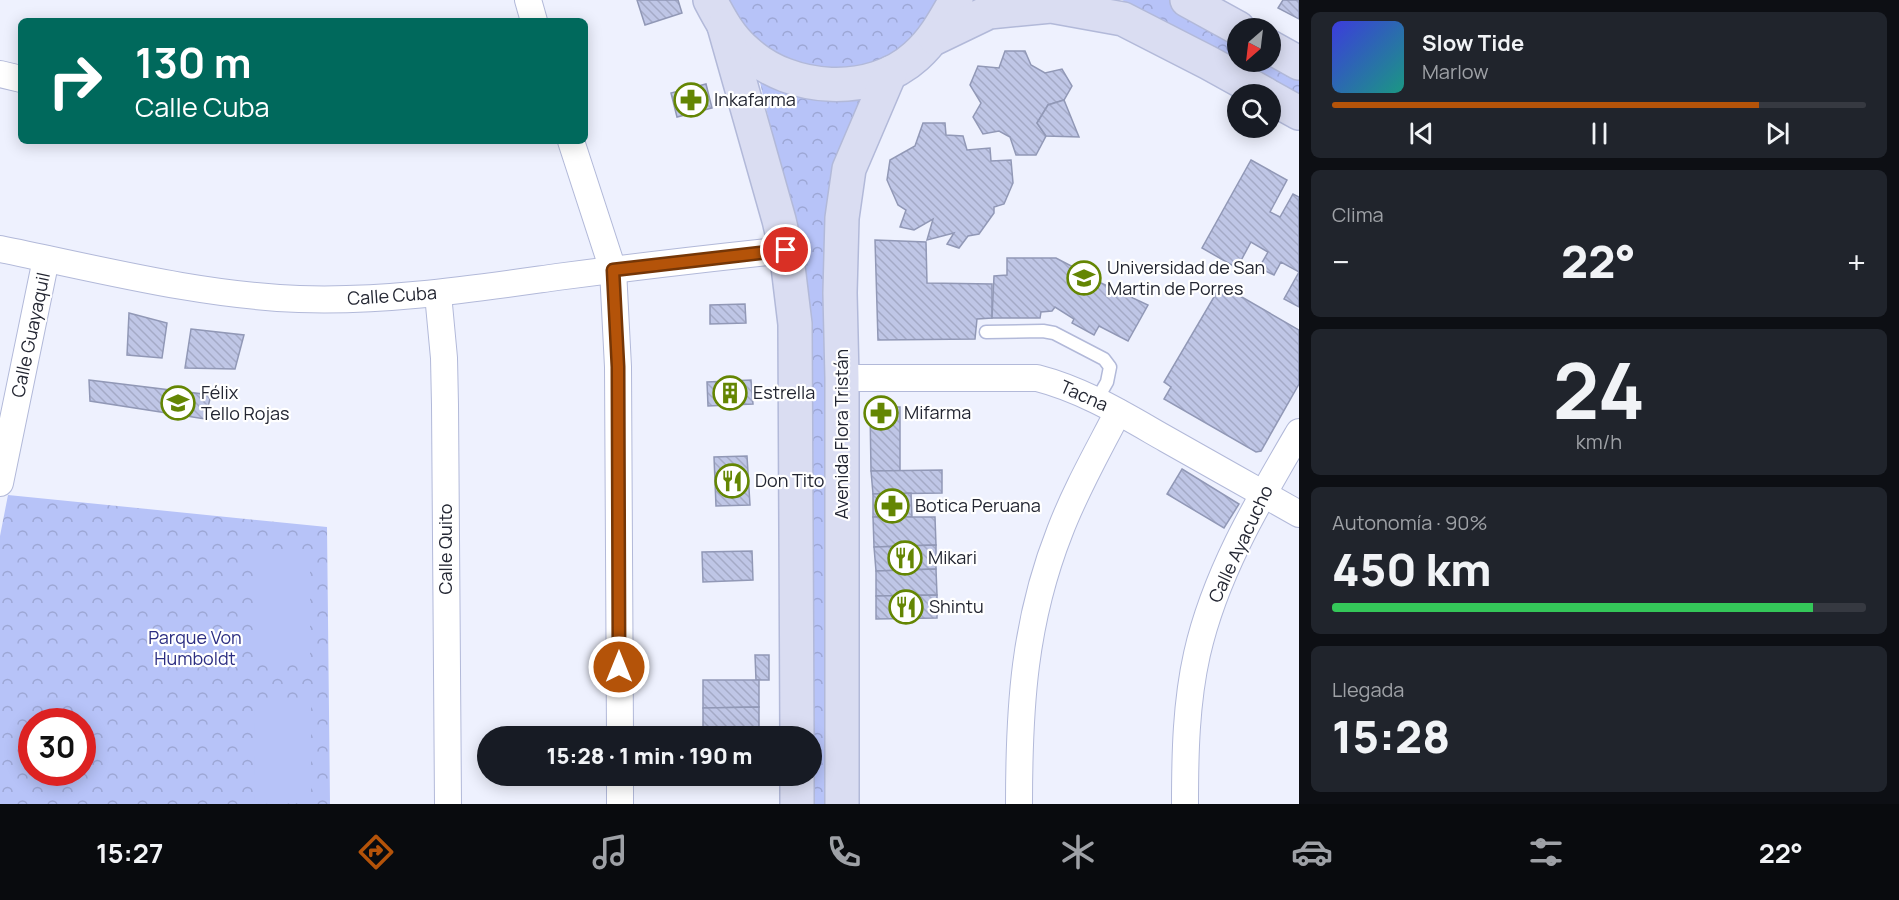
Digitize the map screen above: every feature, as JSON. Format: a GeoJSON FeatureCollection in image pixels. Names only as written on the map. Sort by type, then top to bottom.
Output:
{"type":"FeatureCollection","features":[{"type":"Feature","properties":{"kind":"main road"},"geometry":{"type":"LineString","coordinates":[[717,13],[747,53],[777,72],[810,83],[855,83],[890,73],[914,58],[935,38],[956,0]]}},
{"type":"Feature","properties":{"kind":"main road"},"geometry":{"type":"LineString","coordinates":[[935,38],[989,12],[1051,6],[1123,19],[1247,84]]}},
{"type":"Feature","properties":{"kind":"main road"},"geometry":{"type":"LineString","coordinates":[[717,13],[786,250],[795,324],[797,726]]}},
{"type":"Feature","properties":{"kind":"main road"},"geometry":{"type":"LineString","coordinates":[[1281,53],[1299,63]]}},
{"type":"Feature","properties":{"kind":"main road","name":"Avenida Flora Tristán"},"geometry":{"type":"LineString","coordinates":[[842,804],[840,293],[842,228],[849,169],[890,73]]}},
{"type":"Feature","properties":{"kind":"main road"},"geometry":{"type":"LineString","coordinates":[[1281,103],[1299,113]]}},
{"type":"Feature","properties":{"kind":"main road"},"geometry":{"type":"LineString","coordinates":[[797,786],[797,804]]}},
{"type":"Feature","properties":{"kind":"street"},"geometry":{"type":"LineString","coordinates":[[528,0],[533,18]]}},
{"type":"Feature","properties":{"kind":"street"},"geometry":{"type":"LineString","coordinates":[[0,74],[18,78]]}},
{"type":"Feature","properties":{"kind":"street"},"geometry":{"type":"LineString","coordinates":[[572,144],[613,270],[618,367],[620,726]]}},
{"type":"Feature","properties":{"kind":"street","name":"Calle Cuba"},"geometry":{"type":"LineString","coordinates":[[0,249],[195,289],[242,295],[333,299],[438,294],[613,270],[786,250]]}},
{"type":"Feature","properties":{"kind":"street","name":"Calle Guayaquil"},"geometry":{"type":"LineString","coordinates":[[0,483],[46,259]]}},
{"type":"Feature","properties":{"kind":"street","name":"Calle Quito"},"geometry":{"type":"LineString","coordinates":[[438,294],[444,358],[445,405],[447,804]]}},
{"type":"Feature","properties":{"kind":"street","name":"Tacna"},"geometry":{"type":"LineString","coordinates":[[842,378],[1036,378],[1059,384],[1107,406],[1299,514]]}},
{"type":"Feature","properties":{"kind":"street"},"geometry":{"type":"LineString","coordinates":[[1019,804],[1021,698],[1026,659],[1040,590],[1049,560],[1107,406]]}},
{"type":"Feature","properties":{"kind":"street","name":"Calle Ayacucho"},"geometry":{"type":"LineString","coordinates":[[1185,804],[1186,743],[1192,683],[1197,654],[1213,600],[1263,494],[1299,432]]}},
{"type":"Feature","properties":{"kind":"street"},"geometry":{"type":"LineString","coordinates":[[620,786],[620,804]]}},
{"type":"Feature","properties":{"kind":"lane"},"geometry":{"type":"LineString","coordinates":[[986,332],[1043,331],[1054,333],[1104,359],[1110,367],[1107,382],[1107,406]]}},
{"type":"Feature","properties":{"kind":"green space"},"geometry":{"type":"Polygon","coordinates":[[[723,0],[943,0],[930,25],[877,66],[809,71],[749,40],[723,0]]]}},
{"type":"Feature","properties":{"kind":"green space"},"geometry":{"type":"Polygon","coordinates":[[[1122,0],[1169,0],[1227,33],[1227,55],[1122,0]]]}},
{"type":"Feature","properties":{"kind":"green space"},"geometry":{"type":"Polygon","coordinates":[[[756,65],[790,90],[830,101],[872,93],[847,141],[831,804],[809,804],[810,786],[822,786],[822,726],[812,726],[796,237],[756,65]]]}},
{"type":"Feature","properties":{"kind":"green space"},"geometry":{"type":"Polygon","coordinates":[[[1281,67],[1299,74],[1299,95],[1258,72],[1281,72],[1281,67]]]}},
{"type":"Feature","properties":{"kind":"green space","name":"Parque Von Humboldt"},"geometry":{"type":"Polygon","coordinates":[[[8,495],[327,527],[330,804],[0,804],[0,536],[8,495]]]}},
{"type":"Feature","properties":{"kind":"green space"},"geometry":{"type":"Polygon","coordinates":[[[254,557],[310,557],[310,662],[254,662],[254,557]]]}},
{"type":"Feature","properties":{"kind":"green space"},"geometry":{"type":"Polygon","coordinates":[[[254,699],[311,699],[311,803],[255,804],[254,699]]]}},
{"type":"Feature","properties":{"kind":"building"},"geometry":{"type":"Polygon","coordinates":[[[637,0],[678,0],[682,13],[645,25],[637,0]]]}},
{"type":"Feature","properties":{"kind":"building"},"geometry":{"type":"Polygon","coordinates":[[[1283,0],[1299,0],[1299,19],[1278,8],[1283,0]]]}},
{"type":"Feature","properties":{"kind":"building"},"geometry":{"type":"Polygon","coordinates":[[[1005,51],[1025,51],[1031,65],[1045,73],[1062,69],[1072,86],[1064,100],[1048,105],[1037,123],[1046,136],[1036,155],[1016,155],[1010,137],[999,131],[983,134],[973,117],[981,103],[970,85],[978,66],[999,68],[1005,51]]]}},
{"type":"Feature","properties":{"kind":"building","name":"Inkafarma"},"geometry":{"type":"Polygon","coordinates":[[[706,84],[712,108],[677,117],[671,93],[706,84]]]}},
{"type":"Feature","properties":{"kind":"building"},"geometry":{"type":"Polygon","coordinates":[[[1064,100],[1079,137],[1046,136],[1037,123],[1048,105],[1064,100]]]}},
{"type":"Feature","properties":{"kind":"building"},"geometry":{"type":"Polygon","coordinates":[[[923,123],[945,123],[946,135],[963,136],[967,150],[990,148],[991,161],[1011,160],[1013,183],[1004,204],[994,207],[994,213],[979,234],[968,236],[959,248],[947,244],[954,233],[927,240],[933,219],[914,230],[900,227],[906,210],[898,205],[887,180],[890,160],[915,146],[923,123]]]}},
{"type":"Feature","properties":{"kind":"building"},"geometry":{"type":"Polygon","coordinates":[[[1251,160],[1287,180],[1270,212],[1280,217],[1293,194],[1299,197],[1299,272],[1281,262],[1274,275],[1259,268],[1268,252],[1251,242],[1237,268],[1202,248],[1251,160]]]}},
{"type":"Feature","properties":{"kind":"building"},"geometry":{"type":"Polygon","coordinates":[[[875,240],[926,242],[927,283],[992,284],[992,318],[977,319],[975,339],[878,340],[875,240]]]}},
{"type":"Feature","properties":{"kind":"building"},"geometry":{"type":"Polygon","coordinates":[[[1007,258],[1056,258],[1077,269],[1077,280],[1094,290],[1099,282],[1148,305],[1128,341],[1099,326],[1094,335],[1072,323],[1074,319],[1055,307],[1052,311],[1041,312],[1040,318],[992,318],[994,276],[1007,275],[1007,258]]]}},
{"type":"Feature","properties":{"kind":"building"},"geometry":{"type":"Polygon","coordinates":[[[1299,272],[1299,307],[1284,299],[1299,272]]]}},
{"type":"Feature","properties":{"kind":"building"},"geometry":{"type":"Polygon","coordinates":[[[1221,285],[1299,330],[1299,384],[1261,451],[1256,452],[1164,399],[1171,387],[1164,382],[1221,285]]]}},
{"type":"Feature","properties":{"kind":"building"},"geometry":{"type":"Polygon","coordinates":[[[745,304],[746,323],[710,324],[710,305],[745,304]]]}},
{"type":"Feature","properties":{"kind":"building"},"geometry":{"type":"Polygon","coordinates":[[[129,313],[167,323],[162,358],[127,355],[129,313]]]}},
{"type":"Feature","properties":{"kind":"building"},"geometry":{"type":"Polygon","coordinates":[[[191,329],[244,335],[235,369],[185,368],[191,329]]]}},
{"type":"Feature","properties":{"kind":"building"},"geometry":{"type":"Polygon","coordinates":[[[89,380],[211,395],[205,419],[90,401],[89,380]]]}},
{"type":"Feature","properties":{"kind":"building","name":"Estrella"},"geometry":{"type":"Polygon","coordinates":[[[751,380],[753,404],[708,406],[707,382],[751,380]]]}},
{"type":"Feature","properties":{"kind":"building"},"geometry":{"type":"Polygon","coordinates":[[[870,407],[900,407],[900,471],[871,471],[870,407]]]}},
{"type":"Feature","properties":{"kind":"building","name":"Don Tito"},"geometry":{"type":"Polygon","coordinates":[[[747,456],[750,505],[716,506],[714,457],[747,456]]]}},
{"type":"Feature","properties":{"kind":"building"},"geometry":{"type":"Polygon","coordinates":[[[1182,469],[1239,504],[1224,528],[1167,494],[1182,469]]]}},
{"type":"Feature","properties":{"kind":"building"},"geometry":{"type":"Polygon","coordinates":[[[942,470],[942,493],[873,494],[871,471],[942,470]]]}},
{"type":"Feature","properties":{"kind":"building","name":"Botica Peruana"},"geometry":{"type":"Polygon","coordinates":[[[911,493],[912,517],[873,517],[873,494],[911,493]]]}},
{"type":"Feature","properties":{"kind":"building"},"geometry":{"type":"Polygon","coordinates":[[[873,517],[935,517],[936,545],[874,547],[873,517]]]}},
{"type":"Feature","properties":{"kind":"building","name":"Mikari"},"geometry":{"type":"Polygon","coordinates":[[[936,545],[936,569],[876,571],[874,547],[936,545]]]}},
{"type":"Feature","properties":{"kind":"building"},"geometry":{"type":"Polygon","coordinates":[[[752,551],[753,580],[703,582],[702,552],[752,551]]]}},
{"type":"Feature","properties":{"kind":"building"},"geometry":{"type":"Polygon","coordinates":[[[936,569],[937,595],[876,596],[876,571],[936,569]]]}},
{"type":"Feature","properties":{"kind":"building","name":"Shintu"},"geometry":{"type":"Polygon","coordinates":[[[937,595],[937,618],[876,619],[876,596],[937,595]]]}},
{"type":"Feature","properties":{"kind":"building"},"geometry":{"type":"Polygon","coordinates":[[[755,655],[769,655],[769,680],[756,680],[755,655]]]}},
{"type":"Feature","properties":{"kind":"building"},"geometry":{"type":"Polygon","coordinates":[[[703,680],[759,680],[759,707],[703,708],[703,680]]]}},
{"type":"Feature","properties":{"kind":"building"},"geometry":{"type":"Polygon","coordinates":[[[759,707],[759,726],[703,726],[703,708],[759,707]]]}},
{"type":"Feature","properties":{"kind":"place","name":"Inkafarma"},"geometry":{"type":"Point","coordinates":[691,100]}},
{"type":"Feature","properties":{"kind":"place","name":"Universidad de San Martin de Porres"},"geometry":{"type":"Point","coordinates":[1084,278]}},
{"type":"Feature","properties":{"kind":"place","name":"Estrella"},"geometry":{"type":"Point","coordinates":[730,393]}},
{"type":"Feature","properties":{"kind":"place","name":"Félix Tello Rojas"},"geometry":{"type":"Point","coordinates":[178,403]}},
{"type":"Feature","properties":{"kind":"place","name":"Mifarma"},"geometry":{"type":"Point","coordinates":[881,413]}},
{"type":"Feature","properties":{"kind":"place","name":"Don Tito"},"geometry":{"type":"Point","coordinates":[732,481]}},
{"type":"Feature","properties":{"kind":"place","name":"Botica Peruana"},"geometry":{"type":"Point","coordinates":[892,506]}},
{"type":"Feature","properties":{"kind":"place","name":"Mikari"},"geometry":{"type":"Point","coordinates":[905,558]}},
{"type":"Feature","properties":{"kind":"place","name":"Shintu"},"geometry":{"type":"Point","coordinates":[906,607]}},
{"type":"Feature","properties":{"kind":"route"},"geometry":{"type":"LineString","coordinates":[[619,667],[618,367],[613,270],[786,250]]}}]}
